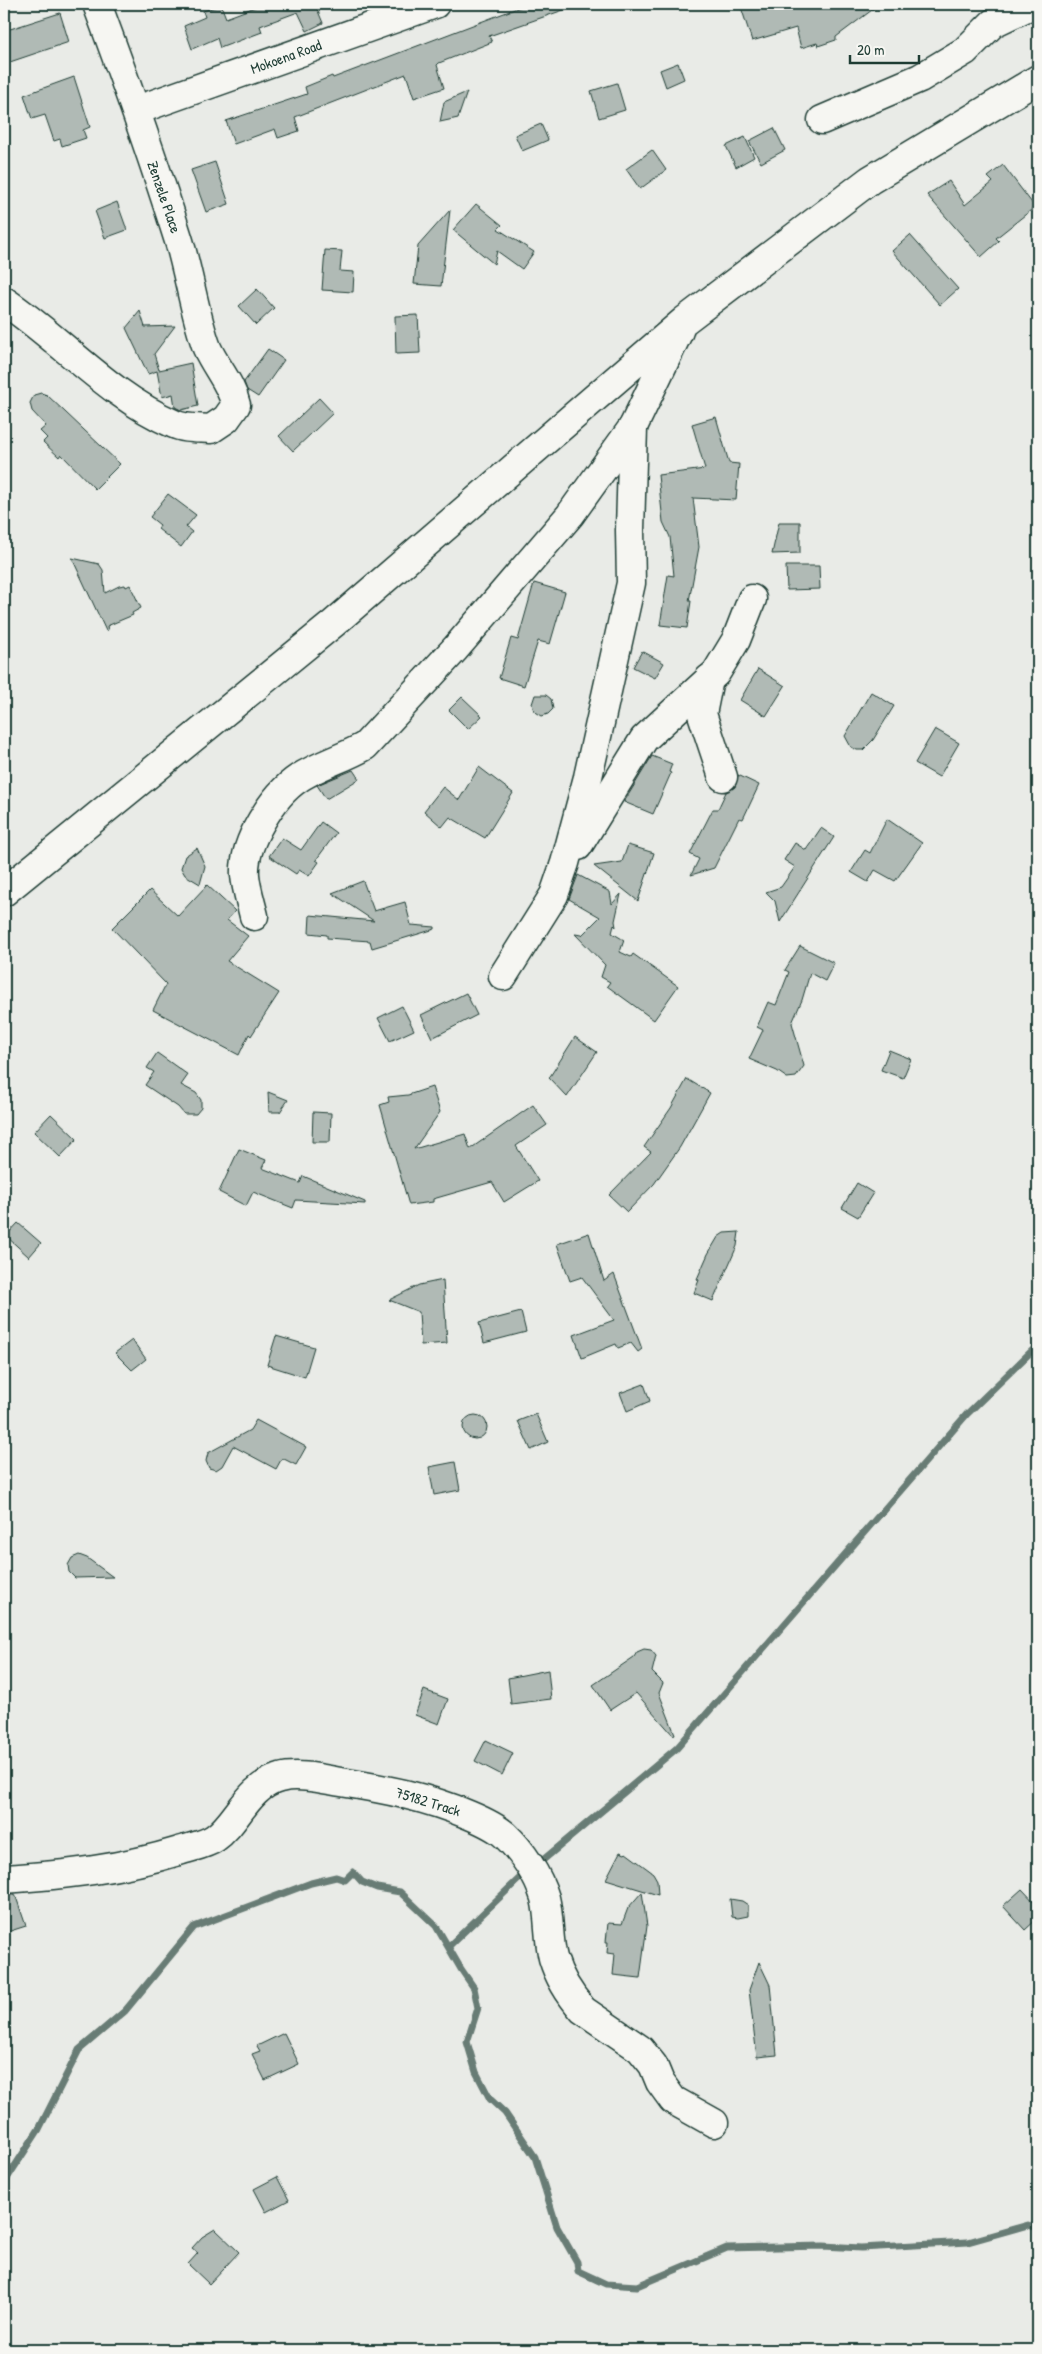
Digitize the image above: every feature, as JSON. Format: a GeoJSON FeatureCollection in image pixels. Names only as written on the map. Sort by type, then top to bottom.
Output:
{"type":"FeatureCollection","features":[{"type":"Feature","properties":{"kind":"street","name":"Zenzele Place"},"geometry":{"type":"LineString","coordinates":[[4,301],[27,316],[123,395],[175,425],[212,429],[226,419],[236,405],[232,389],[208,348],[179,242],[154,170],[137,110],[97,4]]}},
{"type":"Feature","properties":{"kind":"street","name":"Mokoena Road"},"geometry":{"type":"LineString","coordinates":[[137,110],[435,4]]}},
{"type":"Feature","properties":{"kind":"street"},"geometry":{"type":"LineString","coordinates":[[822,120],[920,78],[965,51],[993,23],[1033,4]]}},
{"type":"Feature","properties":{"kind":"street"},"geometry":{"type":"LineString","coordinates":[[4,892],[334,623],[684,320],[870,180],[1038,79]]}},
{"type":"Feature","properties":{"kind":"street"},"geometry":{"type":"LineString","coordinates":[[254,916],[245,875],[246,859],[251,839],[276,801],[299,778],[348,756],[364,746],[455,649],[570,515],[633,427],[684,320]]}},
{"type":"Feature","properties":{"kind":"street"},"geometry":{"type":"LineString","coordinates":[[504,976],[546,910],[566,863],[592,760],[631,583],[630,530],[633,427]]}},
{"type":"Feature","properties":{"kind":"street"},"geometry":{"type":"LineString","coordinates":[[566,863],[587,834],[612,788],[644,739],[716,673],[736,640],[752,599]]}},
{"type":"Feature","properties":{"kind":"street"},"geometry":{"type":"LineString","coordinates":[[709,679],[702,714],[723,777]]}},
{"type":"Feature","properties":{"kind":"street","name":"75182 Track"},"geometry":{"type":"LineString","coordinates":[[4,1879],[90,1872],[141,1863],[203,1843],[213,1839],[221,1832],[238,1810],[260,1788],[282,1777],[315,1778],[398,1791],[455,1809],[484,1821],[504,1834],[524,1858],[539,1882],[545,1900],[553,1958],[566,1989],[576,2002],[583,2010],[640,2049],[653,2065],[660,2082],[673,2100],[714,2123]]}},
{"type":"Feature","properties":{"kind":"building"},"geometry":{"type":"Polygon","coordinates":[[[263,4],[315,4],[323,23],[307,31],[298,12],[260,26],[262,32],[220,48],[217,38],[192,49],[184,26],[205,17],[203,11],[221,5],[226,18],[263,4]]]}},
{"type":"Feature","properties":{"kind":"building"},"geometry":{"type":"Polygon","coordinates":[[[528,4],[572,4],[572,7],[489,36],[492,42],[439,63],[437,65],[444,88],[414,98],[406,74],[295,117],[299,131],[278,138],[275,129],[234,144],[226,121],[307,94],[305,87],[332,76],[333,78],[528,4]]]}},
{"type":"Feature","properties":{"kind":"building"},"geometry":{"type":"Polygon","coordinates":[[[740,4],[880,4],[836,37],[836,40],[818,46],[817,43],[801,48],[796,28],[752,41],[740,4]]]}},
{"type":"Feature","properties":{"kind":"building"},"geometry":{"type":"Polygon","coordinates":[[[60,13],[69,42],[4,64],[4,31],[60,13]]]}},
{"type":"Feature","properties":{"kind":"building"},"geometry":{"type":"Polygon","coordinates":[[[678,63],[684,79],[666,87],[660,70],[678,63]]]}},
{"type":"Feature","properties":{"kind":"building"},"geometry":{"type":"Polygon","coordinates":[[[74,77],[90,127],[83,130],[86,138],[62,146],[60,139],[54,141],[45,115],[32,119],[24,95],[74,77]]]}},
{"type":"Feature","properties":{"kind":"building"},"geometry":{"type":"Polygon","coordinates":[[[617,83],[625,110],[599,118],[591,91],[617,83]]]}},
{"type":"Feature","properties":{"kind":"building"},"geometry":{"type":"Polygon","coordinates":[[[467,92],[458,118],[440,122],[444,102],[467,92]]]}},
{"type":"Feature","properties":{"kind":"building"},"geometry":{"type":"Polygon","coordinates":[[[541,124],[548,140],[522,151],[515,135],[541,124]]]}},
{"type":"Feature","properties":{"kind":"building"},"geometry":{"type":"Polygon","coordinates":[[[774,128],[785,150],[761,163],[749,141],[774,128]]]}},
{"type":"Feature","properties":{"kind":"building"},"geometry":{"type":"Polygon","coordinates":[[[745,137],[754,157],[736,167],[726,146],[745,137]]]}},
{"type":"Feature","properties":{"kind":"building"},"geometry":{"type":"Polygon","coordinates":[[[652,150],[666,170],[640,189],[626,169],[652,150]]]}},
{"type":"Feature","properties":{"kind":"building"},"geometry":{"type":"Polygon","coordinates":[[[215,162],[229,204],[206,212],[191,170],[215,162]]]}},
{"type":"Feature","properties":{"kind":"building"},"geometry":{"type":"Polygon","coordinates":[[[1003,165],[1035,207],[996,238],[999,241],[981,257],[927,195],[949,181],[965,205],[993,182],[988,177],[1003,165]]]}},
{"type":"Feature","properties":{"kind":"building"},"geometry":{"type":"Polygon","coordinates":[[[117,202],[127,230],[105,238],[95,211],[117,202]]]}},
{"type":"Feature","properties":{"kind":"building"},"geometry":{"type":"Polygon","coordinates":[[[476,204],[502,225],[498,229],[534,252],[522,269],[497,251],[494,264],[453,230],[476,204]]]}},
{"type":"Feature","properties":{"kind":"building"},"geometry":{"type":"Polygon","coordinates":[[[450,210],[441,286],[414,284],[418,246],[450,210]]]}},
{"type":"Feature","properties":{"kind":"building"},"geometry":{"type":"Polygon","coordinates":[[[910,235],[958,289],[940,305],[892,251],[910,235]]]}},
{"type":"Feature","properties":{"kind":"building"},"geometry":{"type":"Polygon","coordinates":[[[325,250],[342,251],[340,271],[354,272],[353,292],[322,290],[325,250]]]}},
{"type":"Feature","properties":{"kind":"building"},"geometry":{"type":"Polygon","coordinates":[[[257,289],[274,308],[256,325],[239,306],[257,289]]]}},
{"type":"Feature","properties":{"kind":"building"},"geometry":{"type":"Polygon","coordinates":[[[140,311],[145,327],[175,326],[154,354],[159,370],[191,363],[198,406],[181,410],[175,407],[173,394],[162,397],[157,371],[148,374],[126,328],[140,311]]]}},
{"type":"Feature","properties":{"kind":"building"},"geometry":{"type":"Polygon","coordinates":[[[418,315],[420,353],[396,354],[395,316],[418,315]]]}},
{"type":"Feature","properties":{"kind":"building"},"geometry":{"type":"Polygon","coordinates":[[[268,349],[284,360],[258,397],[247,390],[244,382],[268,349]]]}},
{"type":"Feature","properties":{"kind":"building"},"geometry":{"type":"Polygon","coordinates":[[[41,393],[47,395],[120,464],[95,489],[61,454],[59,457],[43,442],[47,438],[40,431],[46,426],[32,411],[30,403],[34,395],[41,393]]]}},
{"type":"Feature","properties":{"kind":"building"},"geometry":{"type":"Polygon","coordinates":[[[319,398],[333,413],[293,451],[279,436],[319,398]]]}},
{"type":"Feature","properties":{"kind":"building"},"geometry":{"type":"Polygon","coordinates":[[[716,417],[729,463],[739,464],[736,500],[693,498],[699,547],[689,601],[691,601],[687,628],[660,625],[668,575],[674,576],[670,537],[663,522],[658,475],[705,469],[692,424],[716,417]]]}},
{"type":"Feature","properties":{"kind":"building"},"geometry":{"type":"Polygon","coordinates":[[[168,494],[196,515],[186,527],[192,532],[181,547],[158,529],[160,525],[150,517],[168,494]]]}},
{"type":"Feature","properties":{"kind":"building"},"geometry":{"type":"Polygon","coordinates":[[[779,522],[800,522],[800,553],[772,554],[779,522]]]}},
{"type":"Feature","properties":{"kind":"building"},"geometry":{"type":"Polygon","coordinates":[[[72,558],[99,564],[103,570],[105,593],[119,586],[125,585],[126,587],[130,585],[141,608],[132,613],[133,615],[107,626],[108,630],[106,631],[72,558]]]}},
{"type":"Feature","properties":{"kind":"building"},"geometry":{"type":"Polygon","coordinates":[[[786,566],[819,566],[820,589],[787,590],[786,566]]]}},
{"type":"Feature","properties":{"kind":"building"},"geometry":{"type":"Polygon","coordinates":[[[534,583],[565,592],[550,644],[538,641],[524,686],[499,678],[511,638],[518,640],[534,583]]]}},
{"type":"Feature","properties":{"kind":"building"},"geometry":{"type":"Polygon","coordinates":[[[642,651],[664,663],[655,678],[633,667],[642,651]]]}},
{"type":"Feature","properties":{"kind":"building"},"geometry":{"type":"Polygon","coordinates":[[[758,669],[785,686],[766,716],[740,700],[758,669]]]}},
{"type":"Feature","properties":{"kind":"building"},"geometry":{"type":"Polygon","coordinates":[[[871,692],[894,706],[873,740],[863,750],[857,750],[851,747],[845,736],[871,692]]]}},
{"type":"Feature","properties":{"kind":"building"},"geometry":{"type":"Polygon","coordinates":[[[535,695],[546,695],[551,699],[553,709],[548,714],[542,716],[534,711],[532,704],[535,695]]]}},
{"type":"Feature","properties":{"kind":"building"},"geometry":{"type":"Polygon","coordinates":[[[462,697],[482,716],[468,729],[449,710],[462,697]]]}},
{"type":"Feature","properties":{"kind":"building"},"geometry":{"type":"Polygon","coordinates":[[[935,729],[959,743],[939,777],[915,763],[935,729]]]}},
{"type":"Feature","properties":{"kind":"building"},"geometry":{"type":"Polygon","coordinates":[[[652,756],[672,764],[669,772],[671,773],[653,814],[624,802],[652,756]]]}},
{"type":"Feature","properties":{"kind":"building"},"geometry":{"type":"Polygon","coordinates":[[[479,767],[513,793],[485,838],[450,817],[442,827],[424,811],[443,787],[459,800],[479,767]]]}},
{"type":"Feature","properties":{"kind":"building"},"geometry":{"type":"Polygon","coordinates":[[[353,770],[359,779],[326,799],[317,785],[353,770]]]}},
{"type":"Feature","properties":{"kind":"building"},"geometry":{"type":"Polygon","coordinates":[[[738,775],[759,785],[743,819],[739,818],[714,868],[691,875],[699,859],[690,854],[713,809],[718,809],[726,792],[735,787],[738,775]]]}},
{"type":"Feature","properties":{"kind":"building"},"geometry":{"type":"Polygon","coordinates":[[[887,819],[922,843],[895,881],[875,870],[868,882],[851,872],[865,850],[870,853],[887,819]]]}},
{"type":"Feature","properties":{"kind":"building"},"geometry":{"type":"Polygon","coordinates":[[[321,822],[336,833],[316,860],[319,862],[309,876],[299,870],[296,874],[269,856],[282,838],[301,850],[321,822]]]}},
{"type":"Feature","properties":{"kind":"building"},"geometry":{"type":"Polygon","coordinates":[[[821,828],[834,837],[780,922],[775,901],[766,892],[781,887],[795,867],[784,860],[795,843],[806,850],[821,828]]]}},
{"type":"Feature","properties":{"kind":"building"},"geometry":{"type":"Polygon","coordinates":[[[628,845],[654,853],[638,901],[594,866],[622,862],[628,845]]]}},
{"type":"Feature","properties":{"kind":"building"},"geometry":{"type":"Polygon","coordinates":[[[197,848],[205,866],[200,884],[185,875],[181,868],[185,856],[197,848]]]}},
{"type":"Feature","properties":{"kind":"building"},"geometry":{"type":"Polygon","coordinates":[[[578,875],[610,892],[612,904],[621,894],[615,921],[616,927],[614,925],[612,933],[624,940],[620,952],[631,957],[633,954],[678,986],[654,1020],[607,986],[610,982],[601,977],[605,965],[575,934],[582,935],[600,917],[569,899],[578,875]]]}},
{"type":"Feature","properties":{"kind":"building"},"geometry":{"type":"Polygon","coordinates":[[[363,881],[374,911],[405,902],[411,925],[435,927],[435,929],[372,948],[370,941],[327,938],[327,935],[309,933],[310,915],[374,921],[332,893],[363,881]]]}},
{"type":"Feature","properties":{"kind":"building"},"geometry":{"type":"Polygon","coordinates":[[[207,885],[235,911],[227,920],[248,936],[227,961],[279,993],[251,1036],[249,1034],[239,1055],[153,1010],[166,984],[112,928],[150,890],[178,916],[207,885]]]}},
{"type":"Feature","properties":{"kind":"building"},"geometry":{"type":"Polygon","coordinates":[[[800,946],[834,963],[825,981],[810,973],[802,1000],[792,1023],[804,1066],[796,1077],[787,1078],[777,1071],[749,1059],[763,1030],[757,1027],[768,1002],[776,1005],[789,972],[785,970],[800,946]]]}},
{"type":"Feature","properties":{"kind":"building"},"geometry":{"type":"Polygon","coordinates":[[[466,993],[477,1015],[432,1038],[421,1015],[466,993]]]}},
{"type":"Feature","properties":{"kind":"building"},"geometry":{"type":"Polygon","coordinates":[[[402,1006],[414,1030],[390,1041],[378,1018],[402,1006]]]}},
{"type":"Feature","properties":{"kind":"building"},"geometry":{"type":"Polygon","coordinates":[[[575,1037],[597,1052],[567,1097],[549,1078],[575,1037]]]}},
{"type":"Feature","properties":{"kind":"building"},"geometry":{"type":"Polygon","coordinates":[[[889,1050],[911,1059],[903,1078],[881,1070],[889,1050]]]}},
{"type":"Feature","properties":{"kind":"building"},"geometry":{"type":"Polygon","coordinates":[[[157,1053],[188,1075],[181,1085],[196,1093],[201,1100],[201,1108],[196,1114],[184,1114],[178,1107],[145,1085],[154,1072],[147,1068],[157,1053]]]}},
{"type":"Feature","properties":{"kind":"building"},"geometry":{"type":"Polygon","coordinates":[[[687,1079],[710,1093],[680,1147],[654,1184],[627,1212],[609,1195],[651,1152],[644,1147],[671,1108],[687,1079]]]}},
{"type":"Feature","properties":{"kind":"building"},"geometry":{"type":"Polygon","coordinates":[[[432,1087],[440,1112],[414,1149],[465,1134],[470,1149],[533,1105],[547,1125],[516,1146],[538,1181],[504,1202],[492,1182],[433,1199],[433,1202],[409,1205],[380,1105],[389,1102],[388,1097],[408,1095],[432,1087]]]}},
{"type":"Feature","properties":{"kind":"building"},"geometry":{"type":"Polygon","coordinates":[[[268,1092],[288,1100],[280,1112],[269,1112],[268,1092]]]}},
{"type":"Feature","properties":{"kind":"building"},"geometry":{"type":"Polygon","coordinates":[[[313,1112],[331,1113],[330,1142],[312,1142],[313,1112]]]}},
{"type":"Feature","properties":{"kind":"building"},"geometry":{"type":"Polygon","coordinates":[[[51,1114],[77,1139],[60,1157],[34,1132],[51,1114]]]}},
{"type":"Feature","properties":{"kind":"building"},"geometry":{"type":"Polygon","coordinates":[[[239,1149],[266,1160],[262,1168],[300,1183],[303,1176],[365,1202],[365,1204],[296,1200],[293,1208],[253,1192],[246,1206],[219,1192],[239,1149]]]}},
{"type":"Feature","properties":{"kind":"building"},"geometry":{"type":"Polygon","coordinates":[[[857,1183],[873,1193],[858,1217],[842,1208],[857,1183]]]}},
{"type":"Feature","properties":{"kind":"building"},"geometry":{"type":"Polygon","coordinates":[[[18,1223],[41,1243],[29,1257],[6,1236],[18,1223]]]}},
{"type":"Feature","properties":{"kind":"building"},"geometry":{"type":"Polygon","coordinates":[[[739,1232],[737,1246],[713,1301],[694,1293],[699,1280],[697,1279],[718,1237],[724,1233],[739,1232]]]}},
{"type":"Feature","properties":{"kind":"building"},"geometry":{"type":"Polygon","coordinates":[[[589,1233],[604,1281],[614,1274],[642,1349],[638,1352],[631,1343],[618,1348],[616,1344],[582,1358],[574,1335],[614,1320],[582,1277],[570,1281],[557,1244],[589,1233]]]}},
{"type":"Feature","properties":{"kind":"building"},"geometry":{"type":"Polygon","coordinates":[[[443,1280],[447,1343],[421,1345],[419,1312],[389,1300],[419,1285],[443,1280]]]}},
{"type":"Feature","properties":{"kind":"building"},"geometry":{"type":"Polygon","coordinates":[[[521,1312],[526,1332],[484,1343],[479,1323],[521,1312]]]}},
{"type":"Feature","properties":{"kind":"building"},"geometry":{"type":"Polygon","coordinates":[[[276,1336],[314,1347],[305,1377],[267,1365],[276,1336]]]}},
{"type":"Feature","properties":{"kind":"building"},"geometry":{"type":"Polygon","coordinates":[[[132,1340],[146,1359],[132,1370],[115,1353],[132,1340]]]}},
{"type":"Feature","properties":{"kind":"building"},"geometry":{"type":"Polygon","coordinates":[[[644,1384],[650,1401],[627,1411],[620,1393],[644,1384]]]}},
{"type":"Feature","properties":{"kind":"building"},"geometry":{"type":"Polygon","coordinates":[[[536,1414],[548,1442],[531,1450],[518,1421],[536,1414]]]}},
{"type":"Feature","properties":{"kind":"building"},"geometry":{"type":"Polygon","coordinates":[[[475,1415],[484,1418],[487,1427],[484,1436],[475,1439],[466,1436],[463,1427],[466,1418],[475,1415]]]}},
{"type":"Feature","properties":{"kind":"building"},"geometry":{"type":"Polygon","coordinates":[[[256,1420],[306,1447],[296,1465],[282,1458],[276,1469],[233,1446],[222,1466],[216,1470],[209,1468],[206,1461],[208,1453],[250,1430],[256,1420]]]}},
{"type":"Feature","properties":{"kind":"building"},"geometry":{"type":"Polygon","coordinates":[[[455,1462],[460,1490],[434,1495],[429,1467],[455,1462]]]}},
{"type":"Feature","properties":{"kind":"building"},"geometry":{"type":"Polygon","coordinates":[[[79,1555],[87,1558],[113,1577],[75,1578],[69,1572],[68,1565],[72,1558],[79,1555]]]}},
{"type":"Feature","properties":{"kind":"building"},"geometry":{"type":"Polygon","coordinates":[[[644,1649],[651,1650],[656,1656],[652,1672],[663,1683],[659,1693],[675,1734],[673,1735],[636,1693],[610,1710],[593,1685],[634,1657],[637,1652],[644,1649]]]}},
{"type":"Feature","properties":{"kind":"building"},"geometry":{"type":"Polygon","coordinates":[[[548,1670],[551,1699],[511,1704],[508,1678],[548,1670]]]}},
{"type":"Feature","properties":{"kind":"building"},"geometry":{"type":"Polygon","coordinates":[[[424,1690],[448,1699],[439,1724],[415,1715],[424,1690]]]}},
{"type":"Feature","properties":{"kind":"building"},"geometry":{"type":"Polygon","coordinates":[[[486,1740],[513,1753],[502,1775],[475,1761],[486,1740]]]}},
{"type":"Feature","properties":{"kind":"building"},"geometry":{"type":"Polygon","coordinates":[[[620,1852],[626,1853],[653,1873],[657,1880],[658,1895],[606,1879],[620,1852]]]}},
{"type":"Feature","properties":{"kind":"building"},"geometry":{"type":"Polygon","coordinates":[[[1022,1889],[1038,1906],[1038,1918],[1025,1930],[1003,1906],[1022,1889]]]}},
{"type":"Feature","properties":{"kind":"building"},"geometry":{"type":"Polygon","coordinates":[[[642,1892],[647,1926],[640,1978],[613,1975],[615,1954],[607,1953],[608,1923],[622,1924],[628,1908],[642,1892]]]}},
{"type":"Feature","properties":{"kind":"building"},"geometry":{"type":"Polygon","coordinates":[[[4,1894],[15,1894],[26,1926],[4,1933],[4,1894]]]}},
{"type":"Feature","properties":{"kind":"building"},"geometry":{"type":"Polygon","coordinates":[[[730,1899],[742,1901],[748,1905],[748,1916],[732,1917],[730,1899]]]}},
{"type":"Feature","properties":{"kind":"building"},"geometry":{"type":"Polygon","coordinates":[[[759,1962],[770,1985],[777,2055],[757,2057],[749,1990],[759,1962]]]}},
{"type":"Feature","properties":{"kind":"building"},"geometry":{"type":"Polygon","coordinates":[[[284,2033],[299,2064],[265,2080],[252,2054],[260,2051],[257,2046],[284,2033]]]}},
{"type":"Feature","properties":{"kind":"building"},"geometry":{"type":"Polygon","coordinates":[[[277,2177],[289,2200],[266,2212],[254,2189],[277,2177]]]}},
{"type":"Feature","properties":{"kind":"building"},"geometry":{"type":"Polygon","coordinates":[[[215,2229],[239,2252],[209,2284],[188,2264],[198,2253],[192,2248],[202,2237],[215,2229]]]}},
{"type":"Feature","properties":{"kind":"waterway"},"geometry":{"type":"LineString","coordinates":[[537,1865],[677,1748],[967,1414],[1038,1345]]}},
{"type":"Feature","properties":{"kind":"waterway"},"geometry":{"type":"LineString","coordinates":[[4,2183],[39,2129],[79,2050],[125,2011],[194,1927],[311,1883],[336,1877],[345,1880],[353,1872],[362,1882],[377,1888],[400,1892],[436,1926],[474,1988],[478,2008],[467,2042],[476,2072],[490,2099],[505,2113],[535,2157],[557,2227],[577,2262],[578,2271],[606,2284],[637,2286],[727,2248],[823,2246],[861,2248],[968,2242],[1028,2225],[1038,2228]]}},
{"type":"Feature","properties":{"kind":"waterway"},"geometry":{"type":"LineString","coordinates":[[449,1946],[524,1874]]}}]}
